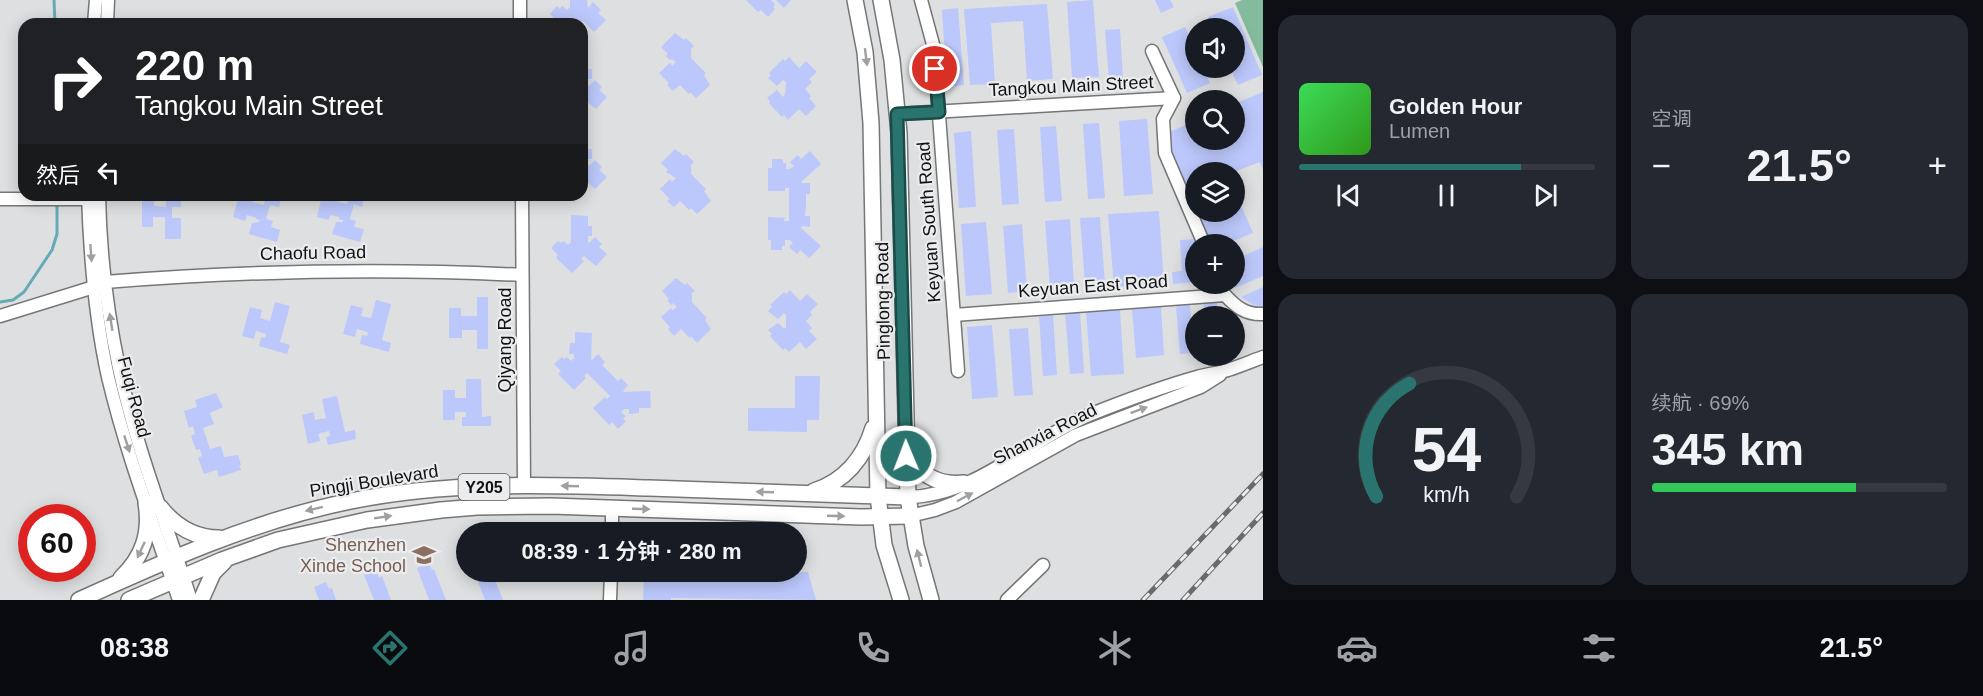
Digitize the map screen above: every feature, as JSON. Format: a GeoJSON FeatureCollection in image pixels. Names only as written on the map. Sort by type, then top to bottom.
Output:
{"type":"FeatureCollection","features":[{"type":"Feature","properties":{"kind":"main road","name":"Pinglong Road"},"geometry":{"type":"LineString","coordinates":[[855,0],[865,52],[872,123],[878,496],[884,545],[901,600]]}},
{"type":"Feature","properties":{"kind":"main road","name":"Pinglong Road"},"geometry":{"type":"LineString","coordinates":[[881,0],[892,60],[897,114],[908,497],[916,546],[931,600]]}},
{"type":"Feature","properties":{"kind":"main road"},"geometry":{"type":"LineString","coordinates":[[803,493],[814,492],[833,484],[850,470],[867,445],[876,414]]}},
{"type":"Feature","properties":{"kind":"main road"},"geometry":{"type":"LineString","coordinates":[[905,437],[915,463],[933,479],[942,483],[964,483]]}},
{"type":"Feature","properties":{"kind":"main road","name":"Pingji Boulevard"},"geometry":{"type":"LineString","coordinates":[[79,600],[268,521],[352,501],[418,491],[524,485],[908,497]]}},
{"type":"Feature","properties":{"kind":"main road"},"geometry":{"type":"LineString","coordinates":[[109,586],[129,570],[143,549],[153,505],[187,532],[207,537],[228,536]]}},
{"type":"Feature","properties":{"kind":"main road","name":"Pingji Boulevard"},"geometry":{"type":"LineString","coordinates":[[129,600],[234,555],[278,540],[337,526],[441,510],[512,507],[612,508],[880,518],[910,516]]}},
{"type":"Feature","properties":{"kind":"main road"},"geometry":{"type":"LineString","coordinates":[[201,600],[213,573],[234,555]]}},
{"type":"Feature","properties":{"kind":"street"},"geometry":{"type":"LineString","coordinates":[[94,18],[96,0]]}},
{"type":"Feature","properties":{"kind":"street"},"geometry":{"type":"LineString","coordinates":[[107,18],[108,0]]}},
{"type":"Feature","properties":{"kind":"street"},"geometry":{"type":"LineString","coordinates":[[520,0],[520,18]]}},
{"type":"Feature","properties":{"kind":"street","name":"Keyuan South Road"},"geometry":{"type":"LineString","coordinates":[[921,0],[934,48],[958,371]]}},
{"type":"Feature","properties":{"kind":"street"},"geometry":{"type":"LineString","coordinates":[[1152,51],[1174,98],[1163,119],[1165,153],[1200,234]]}},
{"type":"Feature","properties":{"kind":"street","name":"Tangkou Main Street"},"geometry":{"type":"LineString","coordinates":[[897,114],[1174,98]]}},
{"type":"Feature","properties":{"kind":"street"},"geometry":{"type":"LineString","coordinates":[[0,199],[18,199]]}},
{"type":"Feature","properties":{"kind":"street","name":"Fuqi Road"},"geometry":{"type":"LineString","coordinates":[[92,201],[100,285],[153,505],[178,579],[190,600]]}},
{"type":"Feature","properties":{"kind":"street","name":"Qiyang Road"},"geometry":{"type":"LineString","coordinates":[[522,201],[524,485]]}},
{"type":"Feature","properties":{"kind":"street","name":"Chaofu Road"},"geometry":{"type":"LineString","coordinates":[[0,316],[100,285],[186,276],[314,271],[522,275]]}},
{"type":"Feature","properties":{"kind":"street","name":"Keyuan East Road"},"geometry":{"type":"LineString","coordinates":[[954,315],[1185,293]]}},
{"type":"Feature","properties":{"kind":"street","name":"Keyuan East Road"},"geometry":{"type":"LineString","coordinates":[[1227,294],[1237,307],[1253,315],[1263,314]]}},
{"type":"Feature","properties":{"kind":"street","name":"Shanxia Road"},"geometry":{"type":"LineString","coordinates":[[908,497],[933,494],[964,483],[1087,416],[1197,376],[1229,370],[1263,357]]}},
{"type":"Feature","properties":{"kind":"street","name":"Shanxia Road"},"geometry":{"type":"LineString","coordinates":[[910,516],[956,502],[1076,435],[1201,387],[1229,370]]}},
{"type":"Feature","properties":{"kind":"street"},"geometry":{"type":"LineString","coordinates":[[612,508],[612,522]]}},
{"type":"Feature","properties":{"kind":"street"},"geometry":{"type":"LineString","coordinates":[[1007,600],[1043,565]]}},
{"type":"Feature","properties":{"kind":"street","name":"Fuqi Road"},"geometry":{"type":"LineString","coordinates":[[178,579],[179,600]]}},
{"type":"Feature","properties":{"kind":"street"},"geometry":{"type":"LineString","coordinates":[[610,600],[611,582]]}},
{"type":"Feature","properties":{"kind":"green space"},"geometry":{"type":"Polygon","coordinates":[[[1242,0],[1263,0],[1263,67],[1245,26],[1245,18],[1242,18],[1235,3],[1242,0]]]}},
{"type":"Feature","properties":{"kind":"building"},"geometry":{"type":"Polygon","coordinates":[[[570,0],[587,0],[588,8],[593,2],[601,10],[598,13],[606,20],[594,32],[588,26],[588,18],[554,18],[550,14],[557,6],[560,9],[562,6],[567,10],[570,7],[570,0]]]}},
{"type":"Feature","properties":{"kind":"building"},"geometry":{"type":"Polygon","coordinates":[[[746,0],[771,0],[775,4],[773,7],[775,9],[768,17],[761,10],[758,12],[746,0]]]}},
{"type":"Feature","properties":{"kind":"building"},"geometry":{"type":"Polygon","coordinates":[[[776,0],[791,0],[784,8],[776,0]]]}},
{"type":"Feature","properties":{"kind":"building"},"geometry":{"type":"Polygon","coordinates":[[[1093,0],[1099,77],[1072,78],[1067,2],[1093,0]]]}},
{"type":"Feature","properties":{"kind":"building"},"geometry":{"type":"Polygon","coordinates":[[[1155,0],[1170,0],[1174,7],[1161,13],[1155,0]]]}},
{"type":"Feature","properties":{"kind":"building"},"geometry":{"type":"Polygon","coordinates":[[[1047,4],[1053,79],[1027,81],[1023,21],[991,23],[995,84],[970,85],[964,9],[1047,4]]]}},
{"type":"Feature","properties":{"kind":"building"},"geometry":{"type":"Polygon","coordinates":[[[1233,7],[1238,18],[1208,18],[1233,7]]]}},
{"type":"Feature","properties":{"kind":"building"},"geometry":{"type":"Polygon","coordinates":[[[958,8],[964,85],[947,87],[942,10],[958,8]]]}},
{"type":"Feature","properties":{"kind":"building"},"geometry":{"type":"Polygon","coordinates":[[[1185,27],[1185,78],[1208,78],[1210,83],[1194,90],[1186,90],[1162,37],[1185,27]]]}},
{"type":"Feature","properties":{"kind":"building"},"geometry":{"type":"Polygon","coordinates":[[[1120,29],[1123,79],[1109,80],[1105,30],[1120,29]]]}},
{"type":"Feature","properties":{"kind":"building"},"geometry":{"type":"Polygon","coordinates":[[[675,33],[684,40],[686,38],[694,46],[691,49],[691,58],[706,73],[704,75],[710,85],[696,98],[680,85],[673,91],[659,73],[670,63],[672,66],[676,62],[666,56],[668,54],[661,47],[675,33]]]}},
{"type":"Feature","properties":{"kind":"building"},"geometry":{"type":"Polygon","coordinates":[[[1245,35],[1262,75],[1238,85],[1235,78],[1245,78],[1245,35]]]}},
{"type":"Feature","properties":{"kind":"building"},"geometry":{"type":"Polygon","coordinates":[[[789,57],[799,68],[806,61],[817,72],[809,79],[812,82],[805,89],[816,106],[806,116],[799,109],[788,120],[784,115],[782,117],[767,98],[777,90],[783,97],[785,94],[786,82],[783,80],[777,86],[768,78],[771,75],[769,73],[783,59],[785,61],[789,57]]]}},
{"type":"Feature","properties":{"kind":"building"},"geometry":{"type":"Polygon","coordinates":[[[588,69],[592,69],[592,79],[588,79],[588,69]]]}},
{"type":"Feature","properties":{"kind":"building"},"geometry":{"type":"Polygon","coordinates":[[[595,80],[602,87],[599,90],[607,97],[596,109],[588,102],[588,85],[595,80]]]}},
{"type":"Feature","properties":{"kind":"building"},"geometry":{"type":"Polygon","coordinates":[[[1263,92],[1263,170],[1260,162],[1245,168],[1245,162],[1185,162],[1185,185],[1169,148],[1169,132],[1185,125],[1185,150],[1245,150],[1245,99],[1263,92]]]}},
{"type":"Feature","properties":{"kind":"building"},"geometry":{"type":"Polygon","coordinates":[[[1147,119],[1153,194],[1124,196],[1119,121],[1147,119]]]}},
{"type":"Feature","properties":{"kind":"building"},"geometry":{"type":"Polygon","coordinates":[[[1099,123],[1105,198],[1088,199],[1083,124],[1099,123]]]}},
{"type":"Feature","properties":{"kind":"building"},"geometry":{"type":"Polygon","coordinates":[[[1056,126],[1062,201],[1045,202],[1040,127],[1056,126]]]}},
{"type":"Feature","properties":{"kind":"building"},"geometry":{"type":"Polygon","coordinates":[[[1014,129],[1019,204],[1002,205],[997,130],[1014,129]]]}},
{"type":"Feature","properties":{"kind":"building"},"geometry":{"type":"Polygon","coordinates":[[[971,131],[976,207],[959,208],[954,133],[971,131]]]}},
{"type":"Feature","properties":{"kind":"building"},"geometry":{"type":"Polygon","coordinates":[[[588,149],[592,149],[592,159],[588,159],[588,149]]]}},
{"type":"Feature","properties":{"kind":"building"},"geometry":{"type":"Polygon","coordinates":[[[675,149],[684,156],[686,154],[694,162],[691,165],[691,174],[706,189],[704,191],[711,201],[697,214],[680,201],[674,207],[667,201],[670,199],[660,189],[670,179],[672,182],[676,178],[666,172],[668,170],[661,163],[675,149]]]}},
{"type":"Feature","properties":{"kind":"building"},"geometry":{"type":"Polygon","coordinates":[[[810,151],[821,164],[802,181],[802,183],[810,183],[810,194],[806,194],[805,216],[810,216],[810,227],[802,226],[801,228],[821,246],[809,258],[800,250],[797,254],[789,247],[793,243],[790,240],[785,240],[782,250],[771,250],[771,240],[768,240],[768,217],[785,218],[784,221],[789,221],[789,188],[785,188],[785,191],[768,191],[768,168],[772,168],[772,159],[783,159],[786,169],[790,169],[794,166],[790,162],[798,155],[801,159],[810,151]]]}},
{"type":"Feature","properties":{"kind":"building"},"geometry":{"type":"Polygon","coordinates":[[[595,160],[602,167],[599,170],[607,177],[595,189],[588,183],[588,164],[589,166],[595,160]]]}},
{"type":"Feature","properties":{"kind":"building"},"geometry":{"type":"Polygon","coordinates":[[[142,201],[154,201],[154,206],[166,207],[166,201],[181,201],[181,207],[172,207],[172,218],[181,218],[181,239],[165,239],[165,217],[153,217],[153,227],[142,227],[142,201]]]}},
{"type":"Feature","properties":{"kind":"building"},"geometry":{"type":"Polygon","coordinates":[[[237,201],[252,201],[264,205],[265,201],[280,201],[279,207],[270,205],[266,219],[273,221],[271,227],[280,230],[277,242],[249,234],[252,223],[260,220],[247,215],[245,221],[233,217],[237,201]]]}},
{"type":"Feature","properties":{"kind":"building"},"geometry":{"type":"Polygon","coordinates":[[[321,201],[347,204],[348,201],[364,201],[362,207],[354,204],[350,219],[356,221],[354,227],[364,229],[360,242],[332,234],[336,222],[343,222],[339,217],[330,215],[329,220],[317,217],[321,201]]]}},
{"type":"Feature","properties":{"kind":"building"},"geometry":{"type":"Polygon","coordinates":[[[1159,211],[1164,284],[1114,287],[1108,214],[1159,211]]]}},
{"type":"Feature","properties":{"kind":"building"},"geometry":{"type":"Polygon","coordinates":[[[1245,214],[1253,233],[1245,236],[1245,234],[1206,234],[1200,222],[1245,222],[1245,214]]]}},
{"type":"Feature","properties":{"kind":"building"},"geometry":{"type":"Polygon","coordinates":[[[571,215],[588,216],[588,226],[592,226],[592,236],[588,236],[588,242],[595,237],[602,244],[599,247],[607,254],[596,266],[584,256],[581,259],[584,261],[572,273],[556,258],[558,255],[551,248],[558,241],[561,243],[564,241],[568,245],[571,242],[571,215]]]}},
{"type":"Feature","properties":{"kind":"building"},"geometry":{"type":"Polygon","coordinates":[[[1100,217],[1105,284],[1085,285],[1080,218],[1100,217]]]}},
{"type":"Feature","properties":{"kind":"building"},"geometry":{"type":"Polygon","coordinates":[[[1070,219],[1074,286],[1050,288],[1045,221],[1070,219]]]}},
{"type":"Feature","properties":{"kind":"building"},"geometry":{"type":"Polygon","coordinates":[[[986,222],[992,294],[966,296],[961,224],[986,222]]]}},
{"type":"Feature","properties":{"kind":"building"},"geometry":{"type":"Polygon","coordinates":[[[1022,224],[1027,291],[1008,293],[1003,226],[1022,224]]]}},
{"type":"Feature","properties":{"kind":"building"},"geometry":{"type":"Polygon","coordinates":[[[1180,240],[1185,240],[1185,283],[1173,284],[1172,272],[1182,271],[1180,240]]]}},
{"type":"Feature","properties":{"kind":"building"},"geometry":{"type":"Polygon","coordinates":[[[1263,247],[1263,276],[1245,284],[1245,255],[1263,247]]]}},
{"type":"Feature","properties":{"kind":"building"},"geometry":{"type":"Polygon","coordinates":[[[676,278],[685,285],[687,283],[695,291],[692,293],[692,302],[707,318],[705,320],[711,329],[697,343],[681,329],[674,336],[661,317],[671,308],[673,310],[677,307],[673,303],[671,305],[662,291],[676,278]]]}},
{"type":"Feature","properties":{"kind":"building"},"geometry":{"type":"Polygon","coordinates":[[[1263,287],[1263,308],[1241,297],[1263,287]]]}},
{"type":"Feature","properties":{"kind":"building"},"geometry":{"type":"Polygon","coordinates":[[[790,290],[800,301],[807,294],[818,304],[810,312],[812,315],[806,321],[812,328],[809,331],[817,339],[806,349],[800,342],[789,352],[785,348],[783,350],[770,336],[772,334],[768,330],[778,323],[784,329],[786,315],[784,313],[778,319],[768,311],[772,307],[770,305],[784,292],[786,294],[790,290]]]}},
{"type":"Feature","properties":{"kind":"building"},"geometry":{"type":"Polygon","coordinates":[[[477,297],[488,297],[488,349],[477,349],[477,330],[462,330],[462,338],[449,338],[449,308],[461,308],[461,316],[477,316],[477,297]]]}},
{"type":"Feature","properties":{"kind":"building"},"geometry":{"type":"Polygon","coordinates":[[[376,300],[391,304],[382,340],[391,343],[389,352],[360,344],[362,335],[367,336],[368,332],[357,329],[355,337],[343,334],[351,305],[363,308],[361,316],[371,318],[376,300]]]}},
{"type":"Feature","properties":{"kind":"building"},"geometry":{"type":"Polygon","coordinates":[[[275,302],[290,306],[280,342],[290,345],[287,354],[259,346],[261,337],[265,338],[266,334],[256,331],[254,339],[242,336],[250,307],[262,310],[260,318],[270,321],[275,302]]]}},
{"type":"Feature","properties":{"kind":"building"},"geometry":{"type":"Polygon","coordinates":[[[1217,303],[1217,306],[1204,306],[1204,304],[1217,303]]]}},
{"type":"Feature","properties":{"kind":"building"},"geometry":{"type":"Polygon","coordinates":[[[1190,305],[1185,306],[1185,354],[1180,354],[1176,306],[1190,305]]]}},
{"type":"Feature","properties":{"kind":"building"},"geometry":{"type":"Polygon","coordinates":[[[1161,307],[1164,355],[1136,358],[1132,309],[1161,307]]]}},
{"type":"Feature","properties":{"kind":"building"},"geometry":{"type":"Polygon","coordinates":[[[1120,310],[1124,374],[1091,376],[1086,312],[1120,310]]]}},
{"type":"Feature","properties":{"kind":"building"},"geometry":{"type":"Polygon","coordinates":[[[1080,312],[1084,373],[1070,374],[1065,313],[1080,312]]]}},
{"type":"Feature","properties":{"kind":"building"},"geometry":{"type":"Polygon","coordinates":[[[1053,315],[1057,375],[1043,376],[1039,316],[1053,315]]]}},
{"type":"Feature","properties":{"kind":"building"},"geometry":{"type":"Polygon","coordinates":[[[992,325],[998,397],[972,399],[967,327],[992,325]]]}},
{"type":"Feature","properties":{"kind":"building"},"geometry":{"type":"Polygon","coordinates":[[[1028,328],[1033,395],[1014,396],[1009,329],[1028,328]]]}},
{"type":"Feature","properties":{"kind":"building"},"geometry":{"type":"Polygon","coordinates":[[[575,332],[592,333],[591,359],[598,354],[605,362],[602,365],[618,381],[621,378],[628,385],[624,392],[650,391],[651,408],[639,408],[639,413],[629,414],[629,409],[624,409],[621,412],[626,416],[623,419],[626,421],[618,429],[612,422],[609,425],[593,408],[605,397],[607,399],[610,396],[587,373],[584,376],[586,378],[574,390],[558,374],[561,371],[554,364],[562,357],[564,359],[567,357],[571,361],[574,358],[574,354],[569,354],[570,343],[575,343],[575,332]]]}},
{"type":"Feature","properties":{"kind":"building"},"geometry":{"type":"Polygon","coordinates":[[[795,376],[820,376],[819,420],[807,420],[807,432],[748,431],[748,408],[795,408],[795,376]]]}},
{"type":"Feature","properties":{"kind":"building"},"geometry":{"type":"Polygon","coordinates":[[[466,379],[481,379],[482,417],[491,416],[491,426],[462,426],[462,417],[466,417],[466,412],[455,412],[455,420],[443,420],[443,390],[455,390],[455,398],[466,398],[466,379]]]}},
{"type":"Feature","properties":{"kind":"building"},"geometry":{"type":"Polygon","coordinates":[[[216,393],[223,407],[210,413],[214,424],[203,428],[210,449],[221,446],[224,457],[238,455],[241,465],[239,466],[241,470],[219,477],[217,470],[204,474],[198,458],[202,456],[200,449],[196,450],[191,436],[195,434],[193,426],[189,428],[184,411],[197,407],[195,400],[216,393]]]}},
{"type":"Feature","properties":{"kind":"building"},"geometry":{"type":"Polygon","coordinates":[[[337,396],[345,432],[355,430],[356,439],[328,445],[326,437],[330,436],[329,431],[318,434],[320,441],[308,444],[302,415],[314,412],[315,420],[326,418],[322,399],[337,396]]]}},
{"type":"Feature","properties":{"kind":"building"},"geometry":{"type":"Polygon","coordinates":[[[429,563],[432,570],[434,569],[446,600],[429,600],[417,568],[429,563]]]}},
{"type":"Feature","properties":{"kind":"building"},"geometry":{"type":"Polygon","coordinates":[[[376,570],[379,578],[382,576],[391,600],[374,600],[364,575],[376,570]]]}},
{"type":"Feature","properties":{"kind":"building"},"geometry":{"type":"Polygon","coordinates":[[[808,572],[816,600],[671,598],[671,600],[643,600],[644,582],[807,582],[808,572]]]}},
{"type":"Feature","properties":{"kind":"building"},"geometry":{"type":"Polygon","coordinates":[[[326,582],[329,589],[332,588],[336,600],[319,600],[314,587],[326,582]]]}},
{"type":"Feature","properties":{"kind":"building"},"geometry":{"type":"Polygon","coordinates":[[[478,582],[496,582],[503,600],[485,600],[478,582]]]}},
{"type":"Feature","properties":{"kind":"waterway"},"geometry":{"type":"LineString","coordinates":[[54,0],[55,18]]}},
{"type":"Feature","properties":{"kind":"waterway"},"geometry":{"type":"LineString","coordinates":[[0,302],[13,300],[24,292],[52,250],[57,234],[57,204]]}},
{"type":"Feature","properties":{"kind":"railway"},"geometry":{"type":"LineString","coordinates":[[1143,600],[1263,474]]}},
{"type":"Feature","properties":{"kind":"railway"},"geometry":{"type":"LineString","coordinates":[[1183,600],[1263,513]]}},
{"type":"Feature","properties":{"kind":"place","name":"Shenzhen Xinde School"},"geometry":{"type":"Point","coordinates":[424,555]}},
{"type":"Feature","properties":{"kind":"route"},"geometry":{"type":"LineString","coordinates":[[906,456],[897,114],[939,112],[935,69]]}}]}
